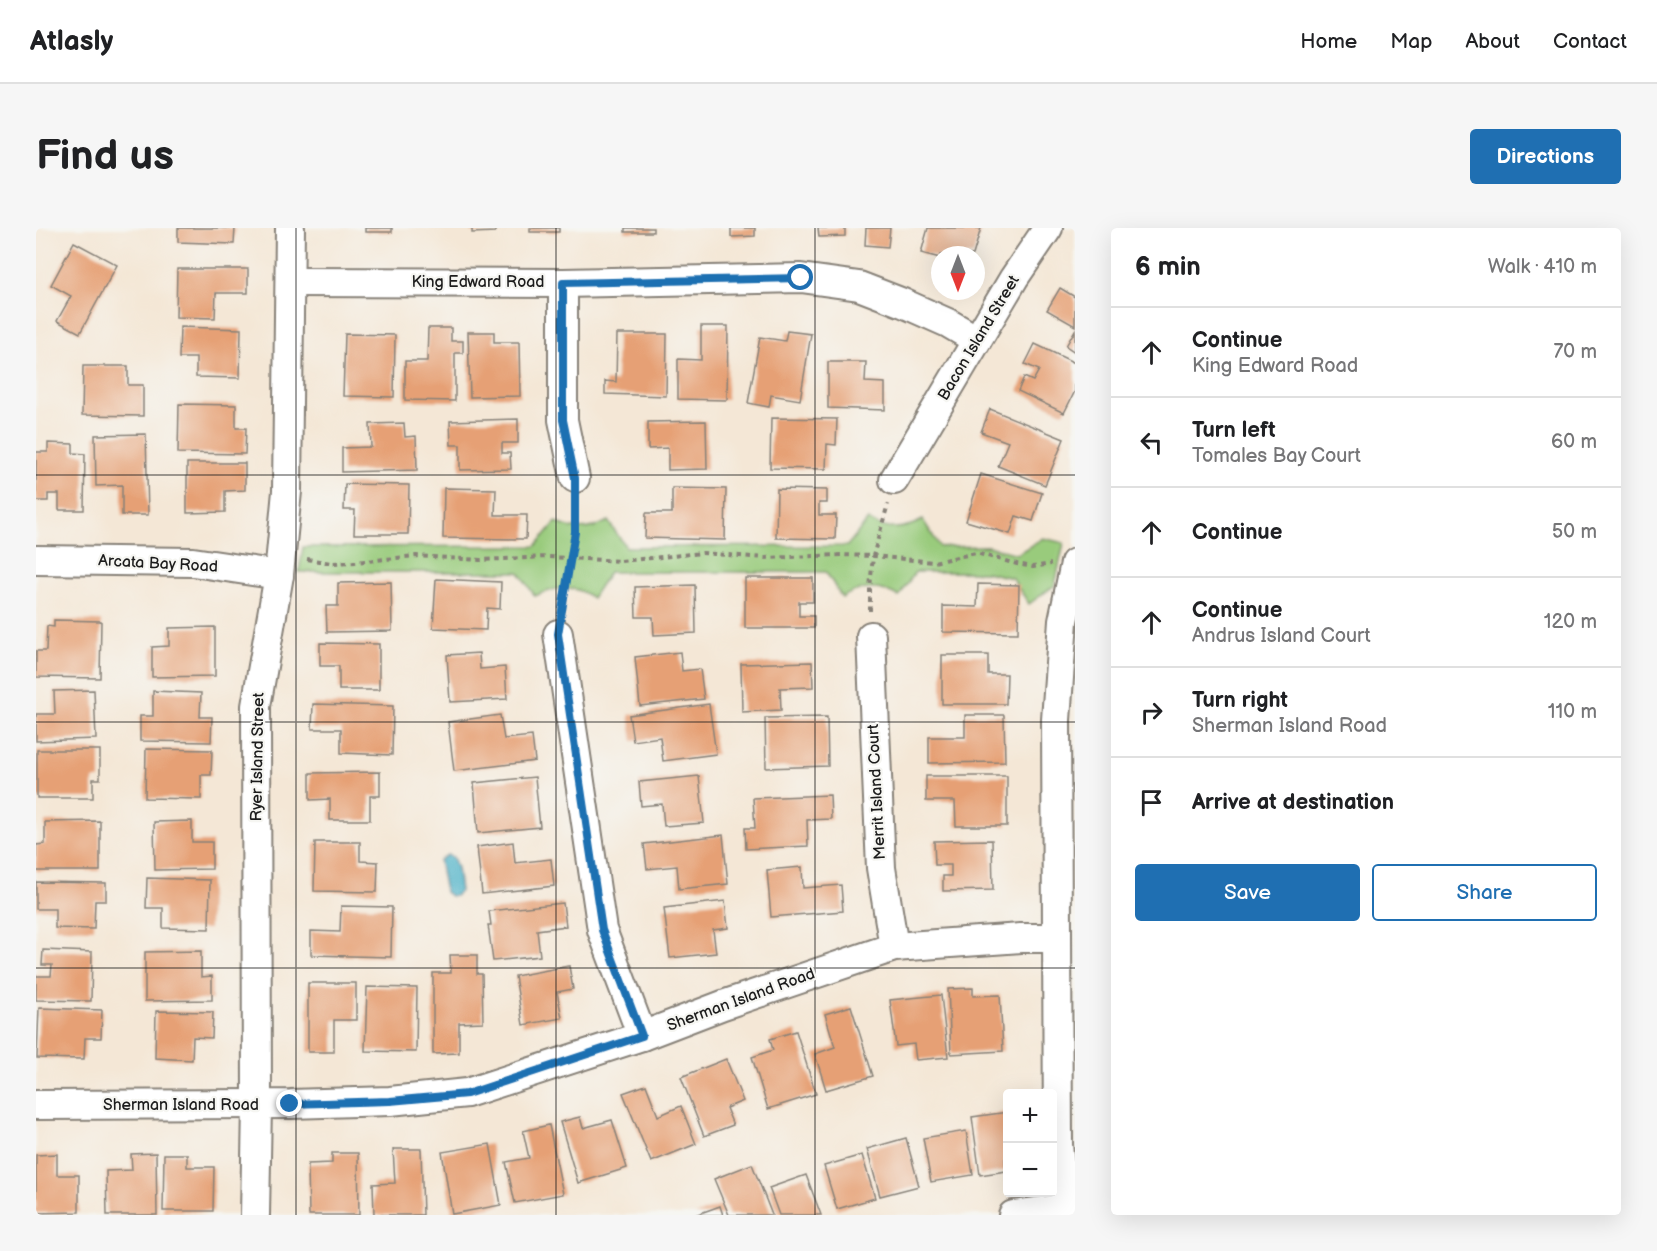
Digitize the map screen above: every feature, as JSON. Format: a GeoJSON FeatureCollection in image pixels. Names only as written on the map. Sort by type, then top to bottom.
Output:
{"type":"FeatureCollection","features":[{"type":"Feature","properties":{"kind":"street","name":"Ryer Island Street"},"geometry":{"type":"LineString","coordinates":[[255,1215],[256,706],[279,575],[287,491],[290,228]]}},
{"type":"Feature","properties":{"kind":"street","name":"Bacon Island Street"},"geometry":{"type":"LineString","coordinates":[[894,480],[1014,278],[1048,228]]}},
{"type":"Feature","properties":{"kind":"street","name":"King Edward Road"},"geometry":{"type":"LineString","coordinates":[[290,282],[563,283],[801,278],[859,286],[948,323],[977,340]]}},
{"type":"Feature","properties":{"kind":"street"},"geometry":{"type":"LineString","coordinates":[[563,283],[563,420],[575,478]]}},
{"type":"Feature","properties":{"kind":"street","name":"Arcata Bay Road"},"geometry":{"type":"LineString","coordinates":[[36,560],[193,562],[279,575]]}},
{"type":"Feature","properties":{"kind":"street"},"geometry":{"type":"LineString","coordinates":[[1013,1215],[1064,1212],[1058,1145],[1056,720],[1058,670],[1068,563]]}},
{"type":"Feature","properties":{"kind":"street"},"geometry":{"type":"LineString","coordinates":[[558,634],[602,930],[642,1036]]}},
{"type":"Feature","properties":{"kind":"street","name":"Merrit Island Court"},"geometry":{"type":"LineString","coordinates":[[871,636],[881,868],[894,947]]}},
{"type":"Feature","properties":{"kind":"street","name":"Sherman Island Road"},"geometry":{"type":"LineString","coordinates":[[36,1105],[257,1105],[390,1101],[467,1094],[642,1036],[723,1005],[894,947],[1021,938],[1056,938]]}},
{"type":"Feature","properties":{"kind":"path"},"geometry":{"type":"LineString","coordinates":[[558,634],[575,532],[575,478]]}},
{"type":"Feature","properties":{"kind":"path"},"geometry":{"type":"LineString","coordinates":[[871,636],[870,588],[873,556],[894,480]]}},
{"type":"Feature","properties":{"kind":"path"},"geometry":{"type":"LineString","coordinates":[[307,559],[356,562],[416,556],[480,560],[516,557],[621,561],[702,553],[765,558],[873,556],[934,562],[976,553],[1033,567],[1068,563]]}},
{"type":"Feature","properties":{"kind":"green space"},"geometry":{"type":"Polygon","coordinates":[[[868,520],[888,528],[902,528],[923,520],[940,547],[988,546],[1017,554],[1043,538],[1064,543],[1055,585],[1029,604],[1012,578],[986,572],[915,572],[899,597],[878,589],[870,589],[856,591],[842,598],[826,572],[609,572],[592,598],[578,591],[564,588],[535,596],[519,572],[299,572],[303,547],[536,546],[556,522],[582,529],[595,527],[608,521],[626,547],[847,546],[868,520]]]}},
{"type":"Feature","properties":{"kind":"water"},"geometry":{"type":"Polygon","coordinates":[[[447,855],[453,857],[457,868],[460,891],[455,896],[450,896],[445,892],[439,860],[447,855]]]}},
{"type":"Feature","properties":{"kind":"building"},"geometry":{"type":"Polygon","coordinates":[[[178,228],[235,228],[234,244],[178,242],[178,228]]]}},
{"type":"Feature","properties":{"kind":"building"},"geometry":{"type":"Polygon","coordinates":[[[365,228],[392,228],[392,232],[365,232],[365,228]]]}},
{"type":"Feature","properties":{"kind":"building"},"geometry":{"type":"Polygon","coordinates":[[[472,228],[495,228],[495,232],[472,233],[472,228]]]}},
{"type":"Feature","properties":{"kind":"building"},"geometry":{"type":"Polygon","coordinates":[[[530,228],[559,228],[559,232],[530,232],[530,228]]]}},
{"type":"Feature","properties":{"kind":"building"},"geometry":{"type":"Polygon","coordinates":[[[625,228],[653,228],[653,232],[625,232],[625,228]]]}},
{"type":"Feature","properties":{"kind":"building"},"geometry":{"type":"Polygon","coordinates":[[[731,228],[755,228],[755,236],[731,237],[731,228]]]}},
{"type":"Feature","properties":{"kind":"building"},"geometry":{"type":"Polygon","coordinates":[[[818,228],[845,228],[845,236],[819,237],[818,228]]]}},
{"type":"Feature","properties":{"kind":"building"},"geometry":{"type":"Polygon","coordinates":[[[866,228],[890,228],[888,247],[865,245],[866,228]]]}},
{"type":"Feature","properties":{"kind":"building"},"geometry":{"type":"Polygon","coordinates":[[[928,228],[981,228],[976,246],[931,246],[931,256],[921,253],[928,228]]]}},
{"type":"Feature","properties":{"kind":"building"},"geometry":{"type":"Polygon","coordinates":[[[74,242],[117,265],[80,333],[57,321],[71,296],[51,285],[74,242]]]}},
{"type":"Feature","properties":{"kind":"building"},"geometry":{"type":"Polygon","coordinates":[[[177,269],[248,269],[248,293],[216,293],[215,318],[176,317],[177,269]]]}},
{"type":"Feature","properties":{"kind":"building"},"geometry":{"type":"Polygon","coordinates":[[[1060,288],[1075,297],[1075,326],[1047,310],[1060,288]]]}},
{"type":"Feature","properties":{"kind":"building"},"geometry":{"type":"Polygon","coordinates":[[[701,326],[728,326],[727,400],[678,399],[678,359],[701,360],[701,326]]]}},
{"type":"Feature","properties":{"kind":"building"},"geometry":{"type":"Polygon","coordinates":[[[180,327],[241,329],[240,378],[196,377],[196,358],[179,358],[180,327]]]}},
{"type":"Feature","properties":{"kind":"building"},"geometry":{"type":"Polygon","coordinates":[[[428,328],[451,328],[451,341],[463,341],[463,353],[455,353],[455,401],[405,400],[405,361],[427,361],[428,328]]]}},
{"type":"Feature","properties":{"kind":"building"},"geometry":{"type":"Polygon","coordinates":[[[1075,330],[1075,352],[1066,346],[1075,330]]]}},
{"type":"Feature","properties":{"kind":"building"},"geometry":{"type":"Polygon","coordinates":[[[787,331],[811,334],[800,400],[771,395],[769,407],[748,403],[760,337],[785,341],[787,331]]]}},
{"type":"Feature","properties":{"kind":"building"},"geometry":{"type":"Polygon","coordinates":[[[468,332],[494,332],[494,342],[519,342],[520,396],[470,397],[468,332]]]}},
{"type":"Feature","properties":{"kind":"building"},"geometry":{"type":"Polygon","coordinates":[[[345,334],[395,335],[394,397],[343,396],[345,334]]]}},
{"type":"Feature","properties":{"kind":"building"},"geometry":{"type":"Polygon","coordinates":[[[617,334],[667,334],[666,396],[605,394],[605,381],[616,382],[617,334]]]}},
{"type":"Feature","properties":{"kind":"building"},"geometry":{"type":"Polygon","coordinates":[[[1035,344],[1075,363],[1075,391],[1064,413],[1018,391],[1024,377],[1033,381],[1039,370],[1025,364],[1035,344]]]}},
{"type":"Feature","properties":{"kind":"building"},"geometry":{"type":"Polygon","coordinates":[[[828,362],[866,362],[865,382],[885,383],[885,410],[828,408],[828,362]]]}},
{"type":"Feature","properties":{"kind":"building"},"geometry":{"type":"Polygon","coordinates":[[[83,366],[128,366],[128,385],[143,385],[143,416],[82,415],[83,366]]]}},
{"type":"Feature","properties":{"kind":"building"},"geometry":{"type":"Polygon","coordinates":[[[179,404],[236,405],[236,428],[246,428],[245,454],[178,453],[179,404]]]}},
{"type":"Feature","properties":{"kind":"building"},"geometry":{"type":"Polygon","coordinates":[[[990,409],[1064,439],[1045,485],[998,466],[1008,442],[981,432],[990,409]]]}},
{"type":"Feature","properties":{"kind":"building"},"geometry":{"type":"Polygon","coordinates":[[[771,418],[837,419],[836,445],[827,444],[826,469],[770,468],[771,418]]]}},
{"type":"Feature","properties":{"kind":"building"},"geometry":{"type":"Polygon","coordinates":[[[518,419],[518,443],[502,443],[502,453],[510,453],[511,469],[460,470],[460,445],[451,445],[450,421],[518,419]]]}},
{"type":"Feature","properties":{"kind":"building"},"geometry":{"type":"Polygon","coordinates":[[[706,421],[707,469],[668,470],[668,448],[648,449],[648,422],[706,421]]]}},
{"type":"Feature","properties":{"kind":"building"},"geometry":{"type":"Polygon","coordinates":[[[404,423],[405,437],[416,436],[417,470],[342,472],[342,448],[371,447],[370,424],[404,423]]]}},
{"type":"Feature","properties":{"kind":"building"},"geometry":{"type":"Polygon","coordinates":[[[146,434],[148,515],[122,515],[122,485],[96,486],[95,435],[146,434]]]}},
{"type":"Feature","properties":{"kind":"building"},"geometry":{"type":"Polygon","coordinates":[[[48,443],[73,444],[73,453],[85,454],[84,510],[59,510],[59,494],[48,494],[48,501],[36,501],[36,452],[48,452],[48,443]]]}},
{"type":"Feature","properties":{"kind":"building"},"geometry":{"type":"Polygon","coordinates":[[[187,463],[245,463],[245,490],[225,491],[225,512],[187,513],[187,463]]]}},
{"type":"Feature","properties":{"kind":"building"},"geometry":{"type":"Polygon","coordinates":[[[981,474],[1042,493],[1033,521],[1016,516],[1010,534],[966,521],[981,474]]]}},
{"type":"Feature","properties":{"kind":"building"},"geometry":{"type":"Polygon","coordinates":[[[345,484],[409,485],[408,534],[354,534],[355,510],[344,510],[345,484]]]}},
{"type":"Feature","properties":{"kind":"building"},"geometry":{"type":"Polygon","coordinates":[[[444,488],[496,489],[495,515],[527,515],[526,539],[443,538],[444,488]]]}},
{"type":"Feature","properties":{"kind":"building"},"geometry":{"type":"Polygon","coordinates":[[[672,488],[726,489],[725,540],[645,538],[646,513],[672,513],[672,488]]]}},
{"type":"Feature","properties":{"kind":"building"},"geometry":{"type":"Polygon","coordinates":[[[777,489],[827,490],[827,503],[819,503],[819,515],[836,515],[835,539],[776,538],[777,489]]]}},
{"type":"Feature","properties":{"kind":"building"},"geometry":{"type":"Polygon","coordinates":[[[745,578],[813,578],[813,602],[799,602],[799,616],[814,616],[814,628],[745,628],[745,578]]]}},
{"type":"Feature","properties":{"kind":"building"},"geometry":{"type":"Polygon","coordinates":[[[436,579],[501,582],[500,609],[487,608],[486,630],[433,628],[436,579]]]}},
{"type":"Feature","properties":{"kind":"building"},"geometry":{"type":"Polygon","coordinates":[[[391,582],[392,631],[327,632],[326,606],[338,606],[338,583],[391,582]]]}},
{"type":"Feature","properties":{"kind":"building"},"geometry":{"type":"Polygon","coordinates":[[[978,584],[1019,585],[1018,633],[943,632],[943,606],[977,607],[978,584]]]}},
{"type":"Feature","properties":{"kind":"building"},"geometry":{"type":"Polygon","coordinates":[[[695,585],[696,633],[654,635],[653,617],[636,617],[635,587],[695,585]]]}},
{"type":"Feature","properties":{"kind":"building"},"geometry":{"type":"Polygon","coordinates":[[[54,620],[101,621],[100,678],[36,677],[36,651],[46,651],[47,626],[54,627],[54,620]]]}},
{"type":"Feature","properties":{"kind":"building"},"geometry":{"type":"Polygon","coordinates":[[[215,627],[215,676],[152,677],[152,647],[169,646],[169,628],[215,627]]]}},
{"type":"Feature","properties":{"kind":"building"},"geometry":{"type":"Polygon","coordinates":[[[320,643],[379,644],[379,690],[339,690],[339,666],[320,666],[320,643]]]}},
{"type":"Feature","properties":{"kind":"building"},"geometry":{"type":"Polygon","coordinates":[[[680,652],[682,671],[700,669],[704,699],[640,706],[635,657],[680,652]]]}},
{"type":"Feature","properties":{"kind":"building"},"geometry":{"type":"Polygon","coordinates":[[[479,653],[480,669],[505,667],[507,699],[450,702],[447,655],[479,653]]]}},
{"type":"Feature","properties":{"kind":"building"},"geometry":{"type":"Polygon","coordinates":[[[942,655],[988,655],[988,674],[1007,674],[1006,704],[942,704],[942,655]]]}},
{"type":"Feature","properties":{"kind":"building"},"geometry":{"type":"Polygon","coordinates":[[[812,662],[813,687],[780,688],[781,710],[742,712],[741,664],[812,662]]]}},
{"type":"Feature","properties":{"kind":"building"},"geometry":{"type":"Polygon","coordinates":[[[94,690],[96,739],[36,741],[36,714],[55,714],[54,691],[94,690]]]}},
{"type":"Feature","properties":{"kind":"building"},"geometry":{"type":"Polygon","coordinates":[[[153,691],[201,693],[200,717],[212,717],[211,742],[140,741],[140,716],[153,716],[153,691]]]}},
{"type":"Feature","properties":{"kind":"building"},"geometry":{"type":"Polygon","coordinates":[[[313,704],[393,706],[392,755],[341,753],[341,729],[312,729],[313,704]]]}},
{"type":"Feature","properties":{"kind":"building"},"geometry":{"type":"Polygon","coordinates":[[[709,704],[716,754],[663,761],[660,737],[633,741],[629,715],[709,704]]]}},
{"type":"Feature","properties":{"kind":"building"},"geometry":{"type":"Polygon","coordinates":[[[500,715],[504,739],[532,736],[535,761],[454,771],[448,722],[500,715]]]}},
{"type":"Feature","properties":{"kind":"building"},"geometry":{"type":"Polygon","coordinates":[[[965,715],[1004,715],[1005,762],[929,763],[929,737],[965,737],[965,715]]]}},
{"type":"Feature","properties":{"kind":"building"},"geometry":{"type":"Polygon","coordinates":[[[827,717],[828,766],[766,768],[765,718],[827,717]]]}},
{"type":"Feature","properties":{"kind":"building"},"geometry":{"type":"Polygon","coordinates":[[[146,749],[212,750],[211,775],[201,775],[201,799],[145,798],[146,749]]]}},
{"type":"Feature","properties":{"kind":"building"},"geometry":{"type":"Polygon","coordinates":[[[37,750],[100,750],[100,779],[93,779],[93,798],[37,798],[37,750]]]}},
{"type":"Feature","properties":{"kind":"building"},"geometry":{"type":"Polygon","coordinates":[[[380,772],[380,796],[370,796],[370,820],[330,820],[330,799],[310,800],[310,773],[380,772]]]}},
{"type":"Feature","properties":{"kind":"building"},"geometry":{"type":"Polygon","coordinates":[[[699,776],[704,823],[664,826],[662,804],[641,806],[639,782],[699,776]]]}},
{"type":"Feature","properties":{"kind":"building"},"geometry":{"type":"Polygon","coordinates":[[[926,776],[1007,776],[1007,826],[956,826],[955,801],[926,801],[926,776]]]}},
{"type":"Feature","properties":{"kind":"building"},"geometry":{"type":"Polygon","coordinates":[[[535,777],[540,827],[478,833],[474,783],[535,777]]]}},
{"type":"Feature","properties":{"kind":"building"},"geometry":{"type":"Polygon","coordinates":[[[830,795],[831,819],[807,820],[808,846],[746,849],[745,828],[755,828],[753,798],[830,795]]]}},
{"type":"Feature","properties":{"kind":"building"},"geometry":{"type":"Polygon","coordinates":[[[100,821],[100,871],[36,871],[36,845],[45,844],[45,822],[100,821]]]}},
{"type":"Feature","properties":{"kind":"building"},"geometry":{"type":"Polygon","coordinates":[[[192,821],[192,842],[212,842],[212,869],[155,870],[154,822],[192,821]]]}},
{"type":"Feature","properties":{"kind":"building"},"geometry":{"type":"Polygon","coordinates":[[[723,835],[728,884],[679,889],[677,866],[647,869],[644,844],[723,835]]]}},
{"type":"Feature","properties":{"kind":"building"},"geometry":{"type":"Polygon","coordinates":[[[992,840],[993,890],[943,891],[943,876],[951,876],[951,865],[935,865],[934,841],[992,840]]]}},
{"type":"Feature","properties":{"kind":"building"},"geometry":{"type":"Polygon","coordinates":[[[315,842],[360,842],[360,861],[378,862],[377,892],[314,891],[315,842]]]}},
{"type":"Feature","properties":{"kind":"building"},"geometry":{"type":"Polygon","coordinates":[[[513,842],[515,863],[551,859],[554,886],[482,894],[477,847],[513,842]]]}},
{"type":"Feature","properties":{"kind":"building"},"geometry":{"type":"Polygon","coordinates":[[[802,867],[803,888],[841,885],[843,911],[771,917],[767,870],[802,867]]]}},
{"type":"Feature","properties":{"kind":"building"},"geometry":{"type":"Polygon","coordinates":[[[147,878],[210,880],[209,929],[163,928],[163,908],[146,908],[147,878]]]}},
{"type":"Feature","properties":{"kind":"building"},"geometry":{"type":"Polygon","coordinates":[[[36,882],[106,883],[106,901],[95,901],[94,929],[55,928],[55,909],[36,909],[36,882]]]}},
{"type":"Feature","properties":{"kind":"building"},"geometry":{"type":"Polygon","coordinates":[[[725,901],[728,928],[713,930],[716,953],[670,958],[664,908],[725,901]]]}},
{"type":"Feature","properties":{"kind":"building"},"geometry":{"type":"Polygon","coordinates":[[[563,903],[566,926],[537,930],[540,956],[493,961],[488,925],[491,925],[489,911],[563,903]]]}},
{"type":"Feature","properties":{"kind":"building"},"geometry":{"type":"Polygon","coordinates":[[[341,906],[392,907],[391,957],[311,955],[311,931],[340,932],[341,906]]]}},
{"type":"Feature","properties":{"kind":"building"},"geometry":{"type":"Polygon","coordinates":[[[43,950],[92,952],[91,1001],[36,1000],[36,976],[51,976],[52,965],[42,965],[43,950]]]}},
{"type":"Feature","properties":{"kind":"building"},"geometry":{"type":"Polygon","coordinates":[[[201,951],[201,977],[212,976],[212,1000],[145,1001],[145,952],[201,951]]]}},
{"type":"Feature","properties":{"kind":"building"},"geometry":{"type":"Polygon","coordinates":[[[450,955],[477,955],[477,974],[482,974],[483,1022],[459,1023],[459,1053],[433,1054],[433,973],[451,973],[450,955]]]}},
{"type":"Feature","properties":{"kind":"building"},"geometry":{"type":"Polygon","coordinates":[[[569,966],[573,989],[557,992],[562,1018],[523,1025],[515,976],[569,966]]]}},
{"type":"Feature","properties":{"kind":"building"},"geometry":{"type":"Polygon","coordinates":[[[308,983],[356,983],[356,1020],[334,1020],[334,1052],[308,1052],[308,983]]]}},
{"type":"Feature","properties":{"kind":"building"},"geometry":{"type":"Polygon","coordinates":[[[367,987],[417,988],[416,1052],[365,1051],[367,987]]]}},
{"type":"Feature","properties":{"kind":"building"},"geometry":{"type":"Polygon","coordinates":[[[973,988],[973,996],[1000,995],[1003,1051],[951,1054],[948,989],[973,988]]]}},
{"type":"Feature","properties":{"kind":"building"},"geometry":{"type":"Polygon","coordinates":[[[941,995],[948,1057],[916,1060],[914,1044],[896,1046],[890,1000],[941,995]]]}},
{"type":"Feature","properties":{"kind":"building"},"geometry":{"type":"Polygon","coordinates":[[[851,1006],[873,1076],[826,1090],[815,1054],[835,1047],[825,1014],[851,1006]]]}},
{"type":"Feature","properties":{"kind":"building"},"geometry":{"type":"Polygon","coordinates":[[[39,1008],[102,1010],[101,1038],[85,1038],[84,1059],[37,1058],[39,1008]]]}},
{"type":"Feature","properties":{"kind":"building"},"geometry":{"type":"Polygon","coordinates":[[[156,1011],[213,1012],[212,1038],[193,1037],[192,1060],[155,1058],[156,1011]]]}},
{"type":"Feature","properties":{"kind":"building"},"geometry":{"type":"Polygon","coordinates":[[[796,1031],[816,1094],[768,1109],[752,1057],[773,1050],[770,1039],[796,1031]]]}},
{"type":"Feature","properties":{"kind":"building"},"geometry":{"type":"Polygon","coordinates":[[[726,1059],[743,1101],[726,1108],[733,1125],[704,1136],[681,1077],[726,1059]]]}},
{"type":"Feature","properties":{"kind":"building"},"geometry":{"type":"Polygon","coordinates":[[[646,1085],[658,1116],[681,1106],[696,1144],[651,1162],[623,1093],[646,1085]]]}},
{"type":"Feature","properties":{"kind":"building"},"geometry":{"type":"Polygon","coordinates":[[[1003,1113],[1003,1171],[980,1175],[972,1117],[1003,1113]]]}},
{"type":"Feature","properties":{"kind":"building"},"geometry":{"type":"Polygon","coordinates":[[[580,1117],[583,1128],[612,1120],[627,1168],[578,1183],[560,1122],[580,1117]]]}},
{"type":"Feature","properties":{"kind":"building"},"geometry":{"type":"Polygon","coordinates":[[[549,1125],[563,1194],[515,1203],[506,1162],[529,1158],[523,1131],[549,1125]]]}},
{"type":"Feature","properties":{"kind":"building"},"geometry":{"type":"Polygon","coordinates":[[[966,1131],[973,1175],[931,1182],[923,1138],[966,1131]]]}},
{"type":"Feature","properties":{"kind":"building"},"geometry":{"type":"Polygon","coordinates":[[[906,1138],[919,1186],[880,1196],[867,1149],[906,1138]]]}},
{"type":"Feature","properties":{"kind":"building"},"geometry":{"type":"Polygon","coordinates":[[[490,1144],[501,1205],[452,1214],[442,1152],[490,1144]]]}},
{"type":"Feature","properties":{"kind":"building"},"geometry":{"type":"Polygon","coordinates":[[[393,1149],[421,1149],[423,1215],[374,1215],[373,1184],[395,1183],[393,1149]]]}},
{"type":"Feature","properties":{"kind":"building"},"geometry":{"type":"Polygon","coordinates":[[[156,1153],[157,1215],[107,1215],[106,1171],[132,1170],[131,1154],[156,1153]]]}},
{"type":"Feature","properties":{"kind":"building"},"geometry":{"type":"Polygon","coordinates":[[[332,1153],[358,1153],[359,1215],[309,1215],[308,1164],[332,1163],[332,1153]]]}},
{"type":"Feature","properties":{"kind":"building"},"geometry":{"type":"Polygon","coordinates":[[[57,1154],[57,1175],[79,1175],[79,1212],[36,1213],[36,1155],[57,1154]]]}},
{"type":"Feature","properties":{"kind":"building"},"geometry":{"type":"Polygon","coordinates":[[[164,1154],[187,1154],[187,1167],[214,1167],[213,1211],[163,1211],[164,1154]]]}},
{"type":"Feature","properties":{"kind":"building"},"geometry":{"type":"Polygon","coordinates":[[[862,1155],[875,1198],[837,1209],[824,1166],[862,1155]]]}},
{"type":"Feature","properties":{"kind":"building"},"geometry":{"type":"Polygon","coordinates":[[[752,1164],[772,1215],[729,1215],[714,1179],[752,1164]]]}},
{"type":"Feature","properties":{"kind":"building"},"geometry":{"type":"Polygon","coordinates":[[[806,1175],[821,1215],[779,1215],[769,1188],[806,1175]]]}},
{"type":"Feature","properties":{"kind":"building"},"geometry":{"type":"Polygon","coordinates":[[[720,1206],[723,1215],[695,1215],[720,1206]]]}},
{"type":"Feature","properties":{"kind":"route"},"geometry":{"type":"LineString","coordinates":[[290,1104],[390,1101],[467,1094],[642,1036],[602,930],[558,634],[575,532],[575,478],[563,420],[563,283],[801,278]]}}]}
